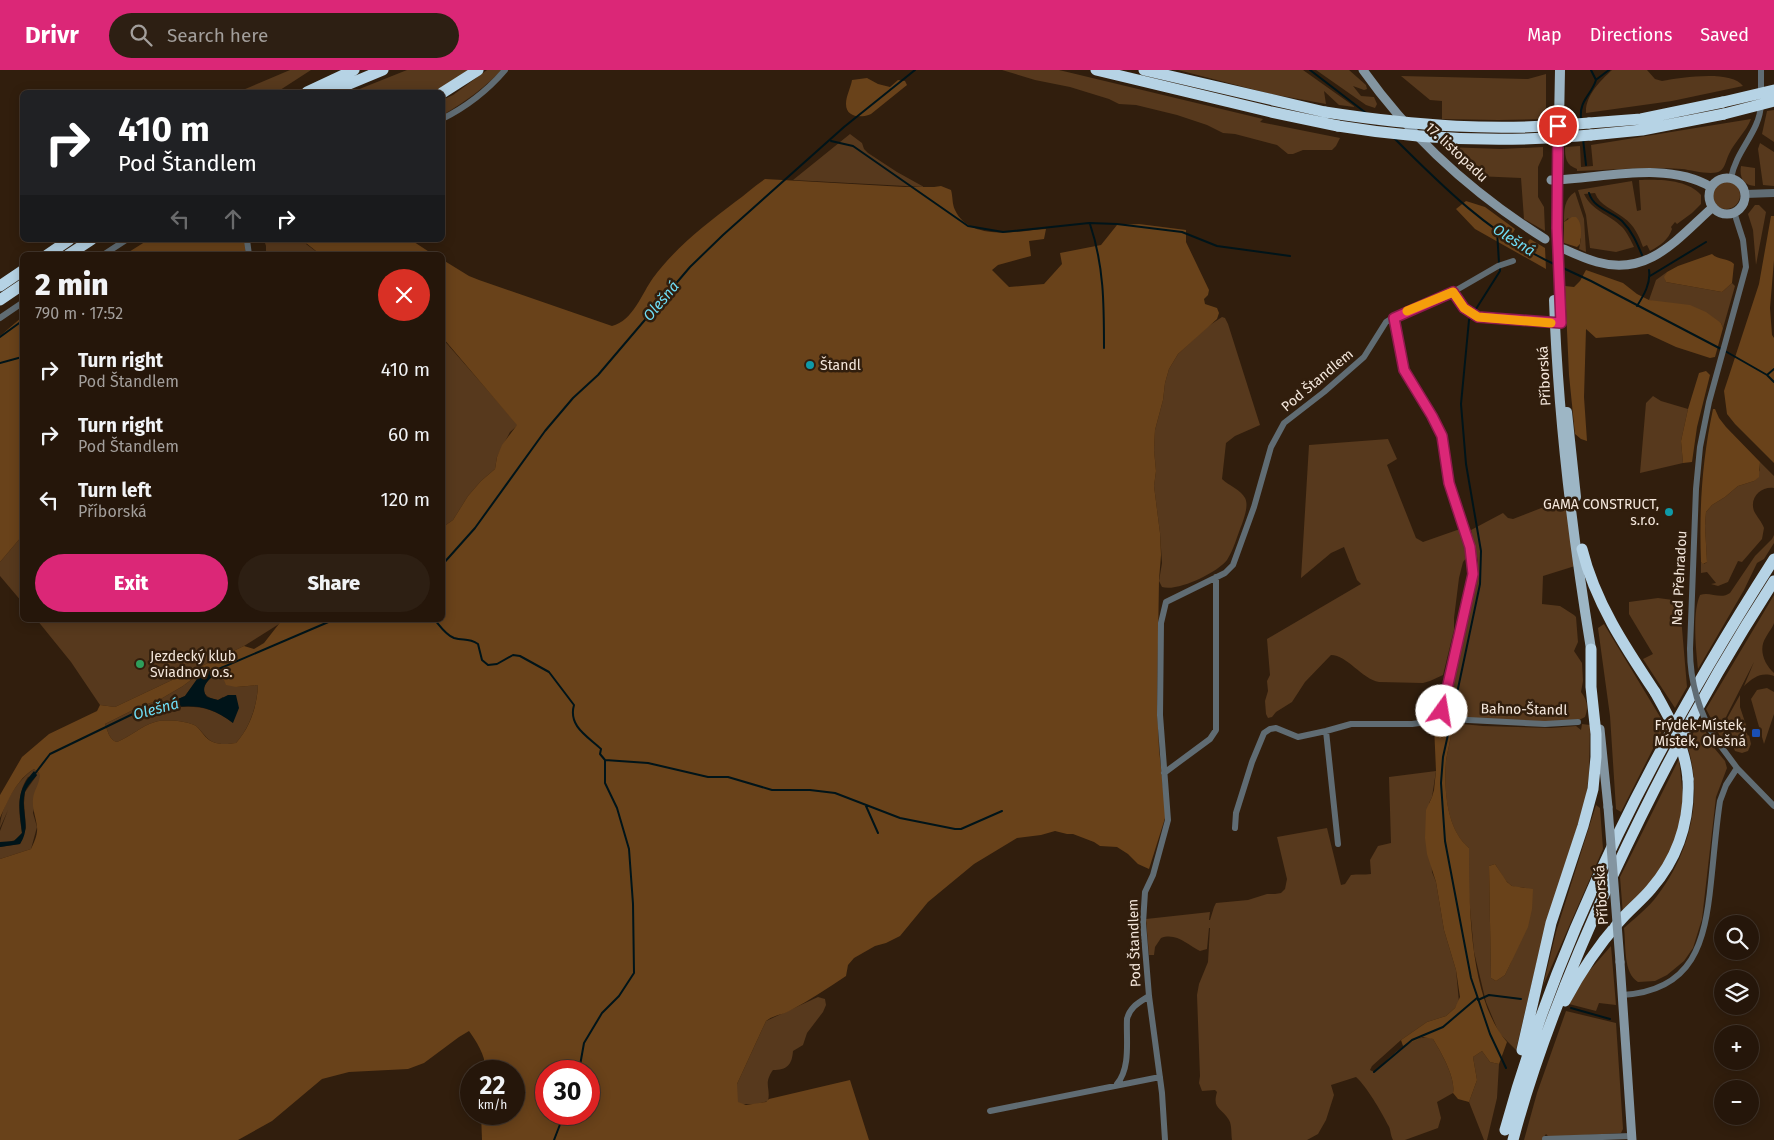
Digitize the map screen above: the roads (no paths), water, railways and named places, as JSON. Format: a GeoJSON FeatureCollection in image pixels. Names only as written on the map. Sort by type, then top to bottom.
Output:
{"type":"FeatureCollection","features":[{"type":"Feature","properties":{"kind":"highway"},"geometry":{"type":"LineString","coordinates":[[305,90],[337,70]]}},
{"type":"Feature","properties":{"kind":"highway"},"geometry":{"type":"LineString","coordinates":[[311,90],[354,70]]}},
{"type":"Feature","properties":{"kind":"highway"},"geometry":{"type":"LineString","coordinates":[[335,90],[383,70]]}},
{"type":"Feature","properties":{"kind":"highway"},"geometry":{"type":"LineString","coordinates":[[445,91],[478,70]]}},
{"type":"Feature","properties":{"kind":"highway"},"geometry":{"type":"LineString","coordinates":[[1096,70],[1273,113],[1338,126],[1413,136],[1468,140],[1530,140],[1642,130],[1723,108],[1774,90]]}},
{"type":"Feature","properties":{"kind":"highway"},"geometry":{"type":"LineString","coordinates":[[1144,70],[1325,112],[1390,122],[1469,128],[1529,128],[1641,119],[1774,101]]}},
{"type":"Feature","properties":{"kind":"highway"},"geometry":{"type":"LineString","coordinates":[[51,252],[66,242]]}},
{"type":"Feature","properties":{"kind":"highway"},"geometry":{"type":"LineString","coordinates":[[73,252],[88,242]]}},
{"type":"Feature","properties":{"kind":"highway"},"geometry":{"type":"LineString","coordinates":[[0,286],[20,272]]}},
{"type":"Feature","properties":{"kind":"highway"},"geometry":{"type":"LineString","coordinates":[[0,300],[20,286]]}},
{"type":"Feature","properties":{"kind":"highway"},"geometry":{"type":"LineString","coordinates":[[1533,1071],[1558,1015],[1590,959],[1620,921],[1658,882],[1671,861],[1684,827],[1688,803],[1686,761],[1681,743],[1672,722],[1655,692],[1630,654],[1600,601],[1582,549]]}},
{"type":"Feature","properties":{"kind":"highway"},"geometry":{"type":"LineString","coordinates":[[1503,1135],[1525,1062],[1548,998],[1618,834],[1678,716],[1774,559]]}},
{"type":"Feature","properties":{"kind":"highway"},"geometry":{"type":"LineString","coordinates":[[1513,1140],[1533,1071],[1558,1002],[1580,948],[1656,783],[1750,619],[1774,581]]}},
{"type":"Feature","properties":{"kind":"highway"},"geometry":{"type":"LineString","coordinates":[[1503,1135],[1551,923],[1593,789],[1596,742],[1590,649]]}},
{"type":"Feature","properties":{"kind":"main road","name":"17. listopadu"},"geometry":{"type":"LineString","coordinates":[[1363,70],[1378,92],[1443,162],[1492,202],[1545,239]]}},
{"type":"Feature","properties":{"kind":"main road","name":"Příborská"},"geometry":{"type":"LineString","coordinates":[[1554,70],[1554,227],[1563,447],[1603,750],[1620,962],[1631,1138]]}},
{"type":"Feature","properties":{"kind":"main road","name":"Příborská"},"geometry":{"type":"LineString","coordinates":[[1554,180],[1560,70]]}},
{"type":"Feature","properties":{"kind":"main road"},"geometry":{"type":"LineString","coordinates":[[1554,180],[1663,173],[1689,177],[1711,187]]}},
{"type":"Feature","properties":{"kind":"main road"},"geometry":{"type":"LineString","coordinates":[[1731,178],[1741,184],[1745,194],[1742,205],[1734,212],[1723,213],[1713,207],[1709,200],[1711,187],[1720,179],[1731,178]]}},
{"type":"Feature","properties":{"kind":"main road"},"geometry":{"type":"LineString","coordinates":[[1564,249],[1607,264],[1624,266],[1642,262],[1661,253],[1713,207]]}},
{"type":"Feature","properties":{"kind":"main road","name":"Příborská"},"geometry":{"type":"LineString","coordinates":[[1558,323],[1582,549],[1590,649]]}},
{"type":"Feature","properties":{"kind":"street"},"geometry":{"type":"LineString","coordinates":[[445,118],[469,104],[505,70]]}},
{"type":"Feature","properties":{"kind":"street"},"geometry":{"type":"LineString","coordinates":[[1731,178],[1739,154],[1752,134],[1759,118],[1761,110],[1761,70]]}},
{"type":"Feature","properties":{"kind":"street"},"geometry":{"type":"LineString","coordinates":[[1745,194],[1774,193]]}},
{"type":"Feature","properties":{"kind":"street","name":"Nad Přehradou"},"geometry":{"type":"LineString","coordinates":[[1734,212],[1743,240],[1746,267],[1706,418],[1698,468],[1689,631],[1691,670],[1696,698],[1705,721],[1716,741],[1737,768],[1774,806]]}},
{"type":"Feature","properties":{"kind":"street"},"geometry":{"type":"LineString","coordinates":[[108,252],[123,242]]}},
{"type":"Feature","properties":{"kind":"street","name":"Pod Štandlem"},"geometry":{"type":"LineString","coordinates":[[1165,1140],[1143,923],[1145,892],[1153,875],[1168,820],[1160,715],[1160,623],[1162,612],[1166,602],[1216,577],[1233,565],[1254,507],[1271,447],[1284,423],[1324,392],[1364,357],[1386,322],[1453,292],[1498,266],[1513,261]]}},
{"type":"Feature","properties":{"kind":"street"},"geometry":{"type":"LineString","coordinates":[[1453,292],[1464,308],[1478,317],[1558,323]]}},
{"type":"Feature","properties":{"kind":"street"},"geometry":{"type":"LineString","coordinates":[[0,318],[20,304]]}},
{"type":"Feature","properties":{"kind":"street"},"geometry":{"type":"LineString","coordinates":[[1394,318],[1404,370],[1442,436],[1449,483],[1470,547],[1473,574],[1440,721]]}},
{"type":"Feature","properties":{"kind":"street"},"geometry":{"type":"LineString","coordinates":[[1164,773],[1210,739],[1216,730],[1216,577]]}},
{"type":"Feature","properties":{"kind":"street","name":"Bahno-Štandl"},"geometry":{"type":"LineString","coordinates":[[1235,828],[1236,813],[1252,762],[1264,733],[1270,729],[1276,728],[1298,737],[1351,724],[1412,724],[1451,720],[1545,724],[1578,722]]}},
{"type":"Feature","properties":{"kind":"street"},"geometry":{"type":"LineString","coordinates":[[1326,731],[1338,844]]}},
{"type":"Feature","properties":{"kind":"street"},"geometry":{"type":"LineString","coordinates":[[1622,995],[1644,992],[1673,979],[1684,969],[1697,950],[1706,921],[1720,801],[1726,785],[1737,768]]}},
{"type":"Feature","properties":{"kind":"street","name":"Pod Štandlem"},"geometry":{"type":"LineString","coordinates":[[1117,1084],[1122,1078],[1125,1069],[1129,1011],[1134,1005],[1149,996]]}},
{"type":"Feature","properties":{"kind":"street"},"geometry":{"type":"LineString","coordinates":[[990,1111],[1160,1076]]}},
{"type":"Feature","properties":{"kind":"street"},"geometry":{"type":"LineString","coordinates":[[1545,1139],[1631,1138]]}},
{"type":"Feature","properties":{"kind":"waterway","name":"Olešná"},"geometry":{"type":"LineString","coordinates":[[445,562],[475,528],[545,431],[573,398],[598,375],[690,267],[844,127],[915,70]]}},
{"type":"Feature","properties":{"kind":"waterway","name":"Olešná"},"geometry":{"type":"LineString","coordinates":[[1310,70],[1366,113]]}},
{"type":"Feature","properties":{"kind":"waterway"},"geometry":{"type":"LineString","coordinates":[[1581,119],[1582,107],[1596,80],[1591,70]]}},
{"type":"Feature","properties":{"kind":"waterway"},"geometry":{"type":"LineString","coordinates":[[1597,79],[1609,70]]}},
{"type":"Feature","properties":{"kind":"waterway","name":"Olešná"},"geometry":{"type":"LineString","coordinates":[[1394,138],[1430,174],[1488,224],[1509,239],[1554,264]]}},
{"type":"Feature","properties":{"kind":"waterway"},"geometry":{"type":"LineString","coordinates":[[1583,139],[1586,165]]}},
{"type":"Feature","properties":{"kind":"waterway"},"geometry":{"type":"LineString","coordinates":[[831,141],[853,146],[968,226],[1003,232],[1089,223],[1117,224],[1182,232],[1217,246],[1290,256]]}},
{"type":"Feature","properties":{"kind":"waterway"},"geometry":{"type":"LineString","coordinates":[[1589,193],[1595,203],[1626,225],[1642,255]]}},
{"type":"Feature","properties":{"kind":"waterway"},"geometry":{"type":"LineString","coordinates":[[1090,224],[1101,270],[1104,348]]}},
{"type":"Feature","properties":{"kind":"waterway"},"geometry":{"type":"LineString","coordinates":[[1497,231],[1499,263]]}},
{"type":"Feature","properties":{"kind":"waterway"},"geometry":{"type":"LineString","coordinates":[[1650,276],[1706,242]]}},
{"type":"Feature","properties":{"kind":"waterway"},"geometry":{"type":"LineString","coordinates":[[1452,717],[1480,584],[1481,551],[1466,464],[1461,404],[1469,320],[1500,271],[1500,268]]}},
{"type":"Feature","properties":{"kind":"waterway","name":"Olešná"},"geometry":{"type":"LineString","coordinates":[[1563,268],[1721,349]]}},
{"type":"Feature","properties":{"kind":"waterway"},"geometry":{"type":"LineString","coordinates":[[1637,306],[1648,284],[1649,270]]}},
{"type":"Feature","properties":{"kind":"waterway"},"geometry":{"type":"LineString","coordinates":[[0,337],[20,322]]}},
{"type":"Feature","properties":{"kind":"waterway","name":"Olešná"},"geometry":{"type":"LineString","coordinates":[[1725,351],[1767,375],[1774,382]]}},
{"type":"Feature","properties":{"kind":"waterway"},"geometry":{"type":"LineString","coordinates":[[0,363],[20,358]]}},
{"type":"Feature","properties":{"kind":"waterway"},"geometry":{"type":"LineString","coordinates":[[1767,375],[1774,369]]}},
{"type":"Feature","properties":{"kind":"waterway","name":"Olešná"},"geometry":{"type":"LineString","coordinates":[[214,671],[328,622]]}},
{"type":"Feature","properties":{"kind":"waterway"},"geometry":{"type":"LineString","coordinates":[[437,622],[451,637],[478,644],[482,660],[488,665],[497,664],[513,655],[520,656],[549,672],[574,705],[573,712],[576,725],[601,749],[600,754],[605,760],[605,783],[617,808],[629,849],[633,904],[634,973],[619,996],[602,1013],[584,1043],[581,1060]]}},
{"type":"Feature","properties":{"kind":"waterway","name":"Olešná"},"geometry":{"type":"LineString","coordinates":[[34,775],[50,754],[139,711],[163,707]]}},
{"type":"Feature","properties":{"kind":"waterway"},"geometry":{"type":"LineString","coordinates":[[1451,721],[1443,757],[1441,783],[1445,841],[1471,978],[1490,1034],[1506,1068]]}},
{"type":"Feature","properties":{"kind":"waterway"},"geometry":{"type":"LineString","coordinates":[[605,760],[648,763],[708,777],[728,777],[772,790],[810,790],[835,793],[900,818],[955,829],[961,829],[1002,811]]}},
{"type":"Feature","properties":{"kind":"waterway"},"geometry":{"type":"LineString","coordinates":[[866,806],[878,833]]}},
{"type":"Feature","properties":{"kind":"waterway"},"geometry":{"type":"LineString","coordinates":[[1478,1000],[1489,995],[1521,999]]}},
{"type":"Feature","properties":{"kind":"waterway"},"geometry":{"type":"LineString","coordinates":[[1374,1072],[1412,1040],[1443,1027],[1477,998]]}},
{"type":"Feature","properties":{"kind":"waterway"},"geometry":{"type":"LineString","coordinates":[[1571,1008],[1610,1019]]}},
{"type":"Feature","properties":{"kind":"waterway"},"geometry":{"type":"LineString","coordinates":[[554,1140],[560,1125]]}},
{"type":"Feature","properties":{"kind":"place","name":"Štandl"},"geometry":{"type":"Point","coordinates":[810,365]}},
{"type":"Feature","properties":{"kind":"place","name":"GAMA CONSTRUCT, s.r.o."},"geometry":{"type":"Point","coordinates":[1669,512]}},
{"type":"Feature","properties":{"kind":"place","name":"Jezdecký klub Sviadnov o.s."},"geometry":{"type":"Point","coordinates":[140,664]}},
{"type":"Feature","properties":{"kind":"place","name":"Frýdek-Místek, Místek, Olešná"},"geometry":{"type":"Point","coordinates":[1756,733]}}]}
